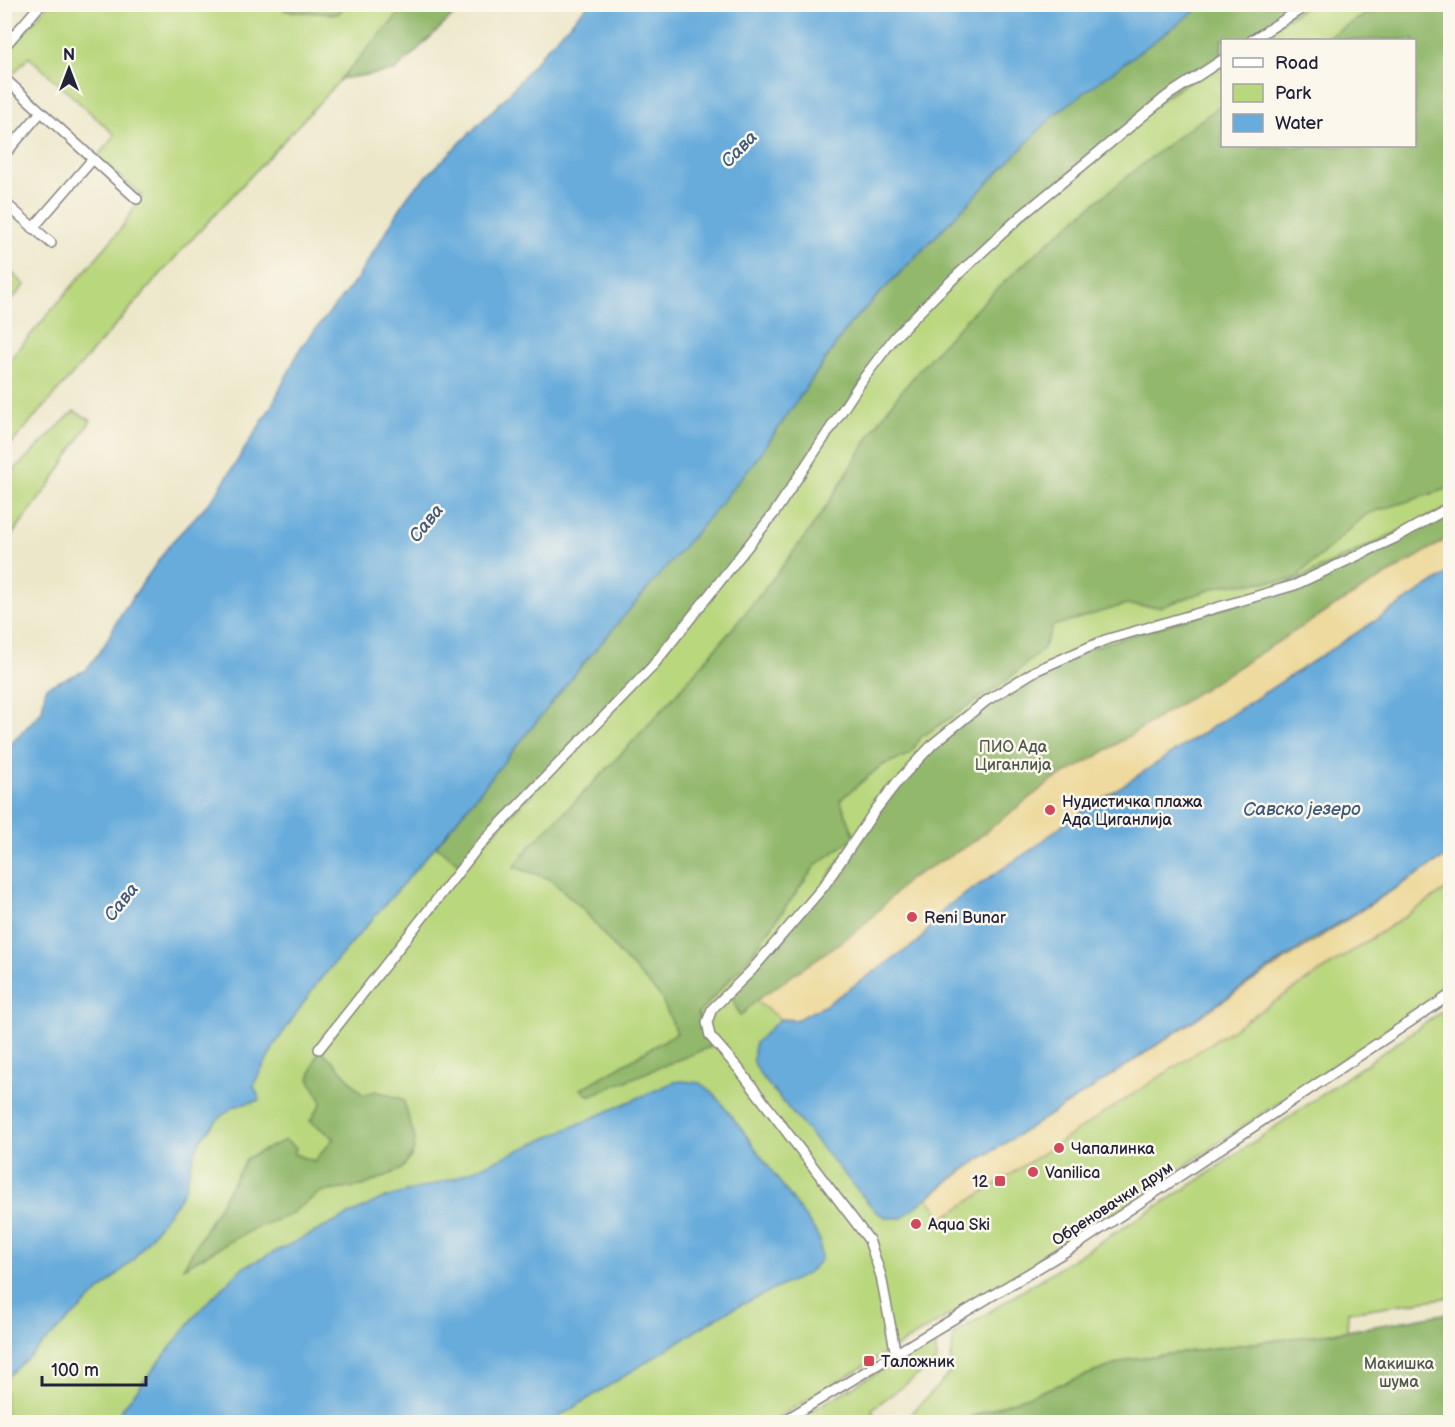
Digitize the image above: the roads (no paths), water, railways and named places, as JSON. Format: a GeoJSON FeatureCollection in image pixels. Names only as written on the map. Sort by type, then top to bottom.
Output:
{"type":"FeatureCollection","features":[{"type":"Feature","properties":{"kind":"street"},"geometry":{"type":"LineString","coordinates":[[4,47],[41,4]]}},
{"type":"Feature","properties":{"kind":"street"},"geometry":{"type":"LineString","coordinates":[[1254,39],[1309,4]]}},
{"type":"Feature","properties":{"kind":"street"},"geometry":{"type":"LineString","coordinates":[[319,1049],[479,846],[651,668],[775,512],[870,368],[894,338],[937,294],[1021,216],[1167,96],[1221,61]]}},
{"type":"Feature","properties":{"kind":"street"},"geometry":{"type":"LineString","coordinates":[[4,78],[137,200]]}},
{"type":"Feature","properties":{"kind":"street"},"geometry":{"type":"LineString","coordinates":[[4,155],[41,112]]}},
{"type":"Feature","properties":{"kind":"street"},"geometry":{"type":"LineString","coordinates":[[33,228],[93,159]]}},
{"type":"Feature","properties":{"kind":"street"},"geometry":{"type":"LineString","coordinates":[[4,202],[51,243]]}},
{"type":"Feature","properties":{"kind":"street"},"geometry":{"type":"LineString","coordinates":[[896,1355],[881,1276],[869,1240],[711,1036],[707,1022],[710,1011],[751,971],[824,886],[873,812],[898,781],[933,744],[986,702],[1035,670],[1105,640],[1295,585],[1395,538],[1450,507]]}},
{"type":"Feature","properties":{"kind":"street","name":"Обреновачки друм"},"geometry":{"type":"LineString","coordinates":[[782,1422],[1078,1244],[1450,995]]}},
{"type":"Feature","properties":{"kind":"water","name":"Сава"},"geometry":{"type":"Polygon","coordinates":[[[588,5],[1203,5],[1054,115],[850,324],[761,453],[717,508],[583,664],[436,846],[318,982],[276,1043],[255,1082],[254,1086],[260,1100],[233,1107],[217,1120],[201,1139],[192,1160],[186,1186],[179,1199],[133,1260],[5,1379],[5,750],[42,711],[46,687],[86,670],[104,646],[121,614],[170,544],[215,496],[270,409],[301,347],[357,279],[409,194],[508,95],[545,50],[588,5]]]}},
{"type":"Feature","properties":{"kind":"water","name":"Савско језеро"},"geometry":{"type":"Polygon","coordinates":[[[1450,572],[1450,854],[1313,939],[1091,1089],[959,1172],[902,1218],[888,1218],[876,1212],[761,1076],[753,1061],[755,1043],[780,1019],[796,1020],[824,1006],[919,941],[946,907],[1038,845],[1062,825],[1450,572]]]}},
{"type":"Feature","properties":{"kind":"water"},"geometry":{"type":"Polygon","coordinates":[[[674,1082],[700,1083],[714,1094],[815,1231],[820,1241],[821,1260],[807,1274],[726,1312],[551,1422],[112,1422],[199,1311],[242,1268],[381,1199],[453,1179],[674,1082]]]}},
{"type":"Feature","properties":{"kind":"place","name":"Нудистичка плажа Ада Циганлија"},"geometry":{"type":"Point","coordinates":[1050,810]}},
{"type":"Feature","properties":{"kind":"place","name":"Reni Bunar"},"geometry":{"type":"Point","coordinates":[912,917]}},
{"type":"Feature","properties":{"kind":"place","name":"Чапалинка"},"geometry":{"type":"Point","coordinates":[1059,1148]}},
{"type":"Feature","properties":{"kind":"place","name":"Vanilica"},"geometry":{"type":"Point","coordinates":[1033,1172]}},
{"type":"Feature","properties":{"kind":"place","name":"12"},"geometry":{"type":"Point","coordinates":[1000,1181]}},
{"type":"Feature","properties":{"kind":"place","name":"Aqua Ski"},"geometry":{"type":"Point","coordinates":[916,1224]}},
{"type":"Feature","properties":{"kind":"place","name":"Таложник"},"geometry":{"type":"Point","coordinates":[869,1361]}},
{"type":"Feature","properties":{"kind":"park label","name":"ПИО Ада Циганлија"},"geometry":{"type":"Point","coordinates":[1013,755]}},
{"type":"Feature","properties":{"kind":"park label","name":"Макишка шума"},"geometry":{"type":"Point","coordinates":[1399,1372]}}]}
